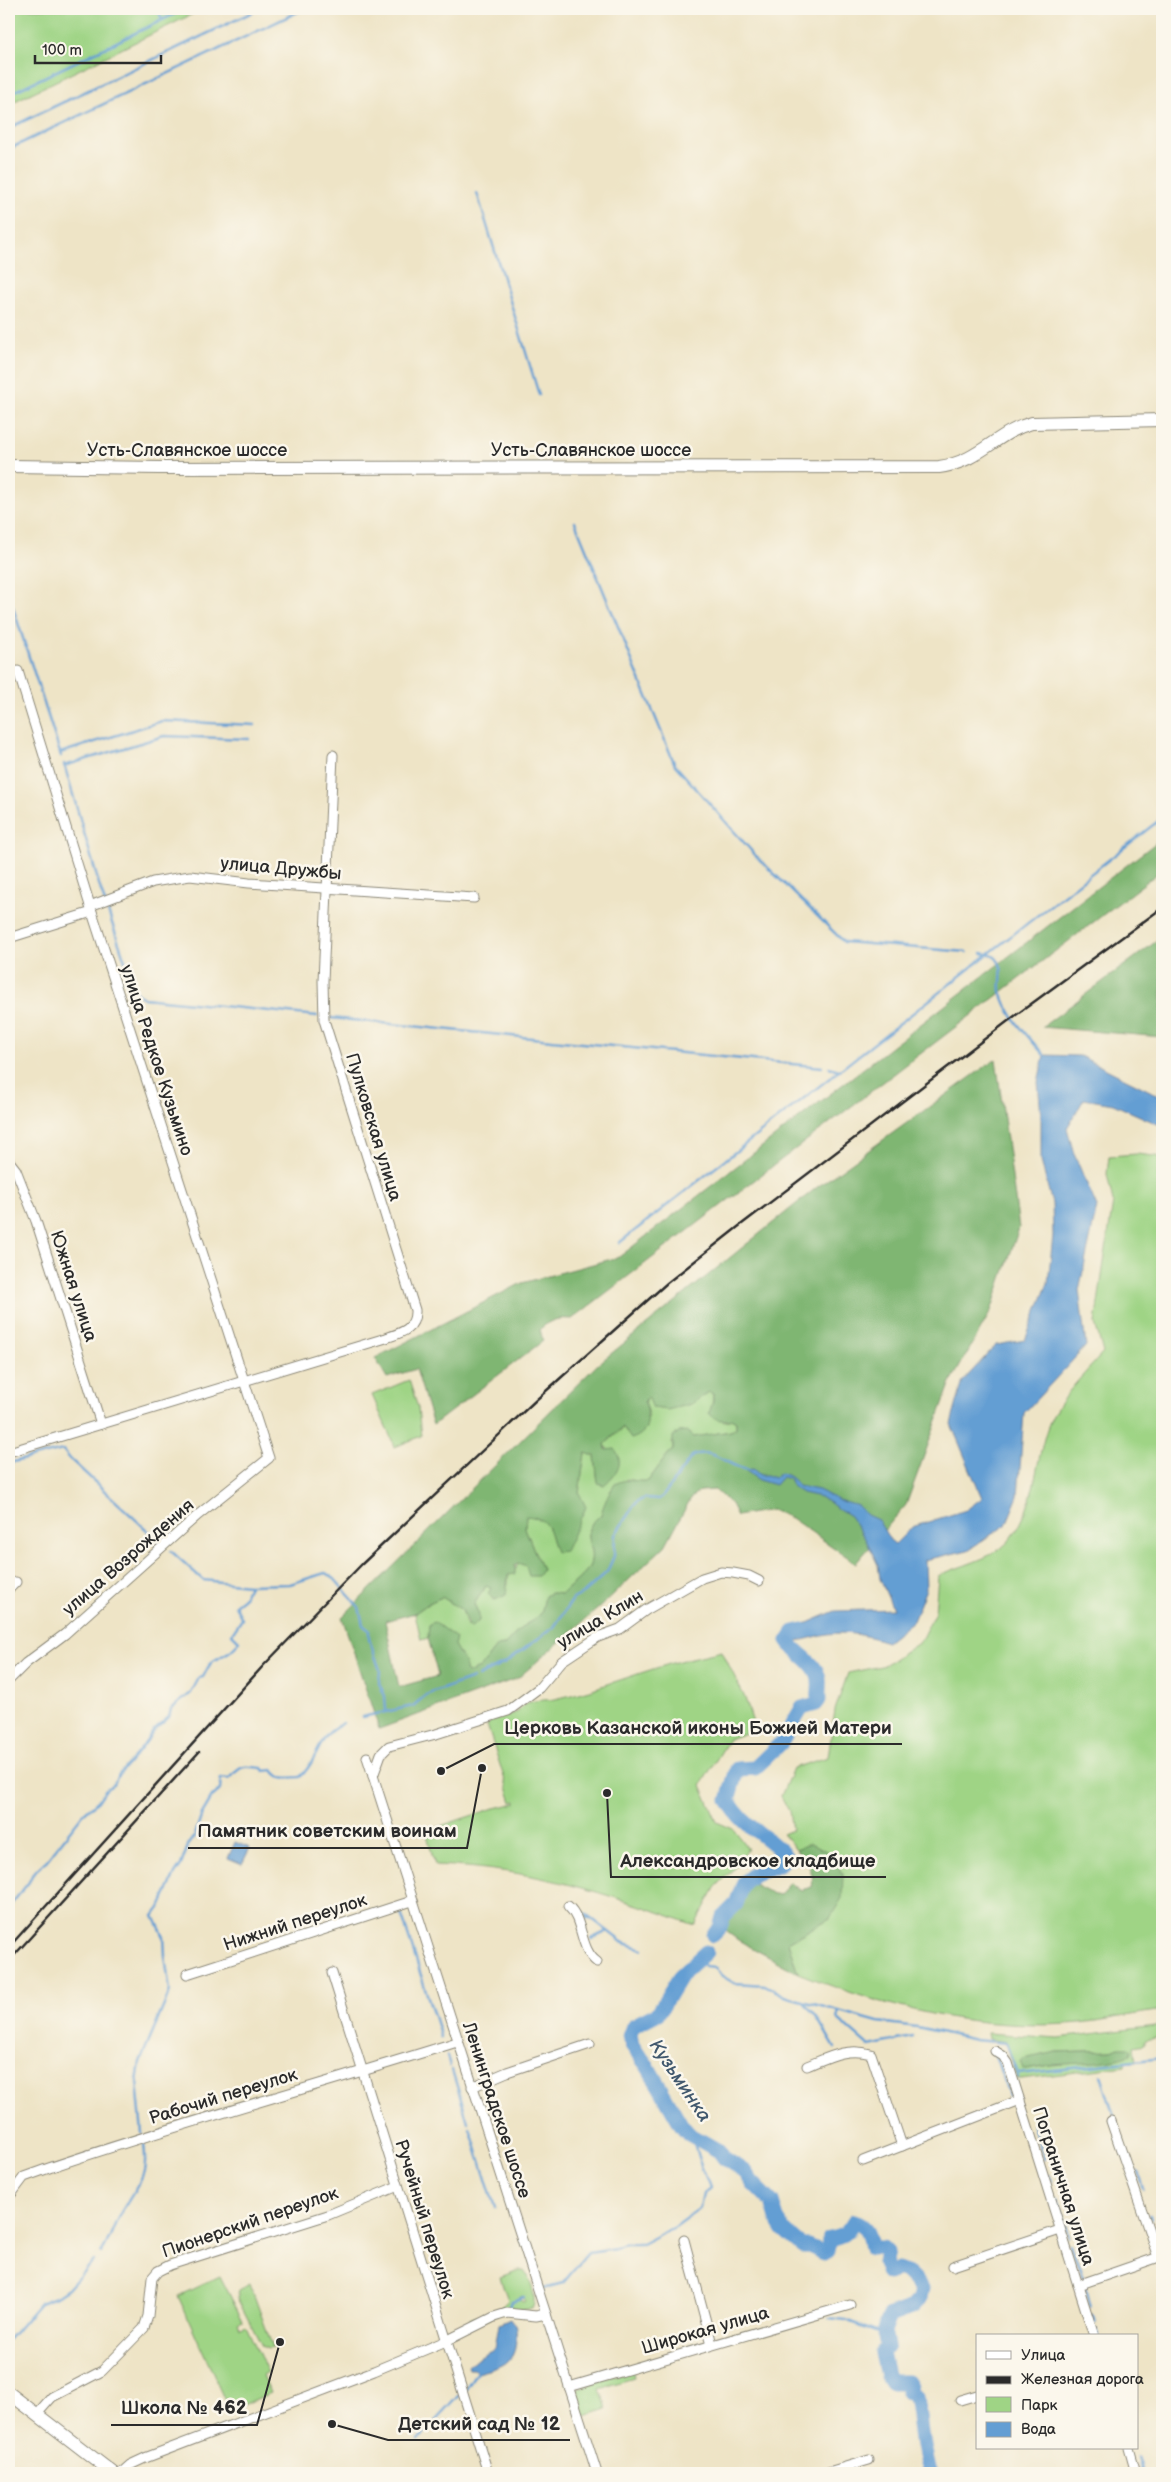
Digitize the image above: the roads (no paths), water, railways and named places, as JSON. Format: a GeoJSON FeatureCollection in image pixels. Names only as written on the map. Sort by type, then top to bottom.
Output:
{"type":"FeatureCollection","features":[{"type":"Feature","properties":{"kind":"street","name":"Усть-Славянское шоссе"},"geometry":{"type":"LineString","coordinates":[[9,466],[160,468],[939,467],[970,459],[1013,429],[1032,423],[1162,420]]}},
{"type":"Feature","properties":{"kind":"street","name":"улица Редкое Кузьмино"},"geometry":{"type":"LineString","coordinates":[[18,671],[91,909],[269,1458]]}},
{"type":"Feature","properties":{"kind":"street","name":"Пулковская улица"},"geometry":{"type":"LineString","coordinates":[[244,1383],[278,1370],[404,1332],[412,1325],[415,1318],[415,1310],[324,1020],[333,755]]}},
{"type":"Feature","properties":{"kind":"street","name":"улица Дружбы"},"geometry":{"type":"LineString","coordinates":[[9,938],[91,909],[153,882],[190,876],[474,898]]}},
{"type":"Feature","properties":{"kind":"street","name":"Южная улица"},"geometry":{"type":"LineString","coordinates":[[9,1160],[16,1170],[36,1221],[101,1424]]}},
{"type":"Feature","properties":{"kind":"street"},"geometry":{"type":"LineString","coordinates":[[9,1452],[244,1383]]}},
{"type":"Feature","properties":{"kind":"street","name":"улица Возрождения"},"geometry":{"type":"LineString","coordinates":[[9,1680],[26,1663],[65,1634],[198,1515],[269,1458]]}},
{"type":"Feature","properties":{"kind":"street","name":"улица Клин"},"geometry":{"type":"LineString","coordinates":[[373,1776],[381,1754],[389,1746],[436,1734],[508,1710],[539,1688],[562,1661],[598,1637],[620,1629],[646,1610],[702,1578],[721,1572],[733,1572],[759,1581]]}},
{"type":"Feature","properties":{"kind":"street","name":"Ленинградское шоссе"},"geometry":{"type":"LineString","coordinates":[[366,1757],[597,2473]]}},
{"type":"Feature","properties":{"kind":"street","name":"Нижний переулок"},"geometry":{"type":"LineString","coordinates":[[187,1974],[412,1901]]}},
{"type":"Feature","properties":{"kind":"street"},"geometry":{"type":"LineString","coordinates":[[568,1906],[574,1915],[590,1956],[597,1962]]}},
{"type":"Feature","properties":{"kind":"street","name":"Ручейный переулок"},"geometry":{"type":"LineString","coordinates":[[332,1974],[351,2029],[362,2072],[488,2473]]}},
{"type":"Feature","properties":{"kind":"street","name":"Рабочий переулок"},"geometry":{"type":"LineString","coordinates":[[9,2197],[24,2177],[49,2168],[248,2104],[362,2072],[457,2042]]}},
{"type":"Feature","properties":{"kind":"street"},"geometry":{"type":"LineString","coordinates":[[472,2087],[507,2072],[590,2044]]}},
{"type":"Feature","properties":{"kind":"street"},"geometry":{"type":"LineString","coordinates":[[807,2066],[842,2052],[855,2050],[871,2054],[902,2146]]}},
{"type":"Feature","properties":{"kind":"street","name":"Пограничная улица"},"geometry":{"type":"LineString","coordinates":[[995,2050],[1008,2063],[1093,2334]]}},
{"type":"Feature","properties":{"kind":"street"},"geometry":{"type":"LineString","coordinates":[[863,2162],[1020,2100]]}},
{"type":"Feature","properties":{"kind":"street"},"geometry":{"type":"LineString","coordinates":[[1078,2284],[1160,2257],[1111,2121]]}},
{"type":"Feature","properties":{"kind":"street","name":"Пионерский переулок"},"geometry":{"type":"LineString","coordinates":[[37,2414],[52,2397],[102,2371],[144,2328],[148,2316],[150,2286],[152,2278],[158,2271],[170,2265],[328,2215],[398,2186]]}},
{"type":"Feature","properties":{"kind":"street"},"geometry":{"type":"LineString","coordinates":[[952,2266],[1060,2230]]}},
{"type":"Feature","properties":{"kind":"street"},"geometry":{"type":"LineString","coordinates":[[684,2240],[712,2344]]}},
{"type":"Feature","properties":{"kind":"street","name":"Широкая улица"},"geometry":{"type":"LineString","coordinates":[[569,2387],[850,2305]]}},
{"type":"Feature","properties":{"kind":"street"},"geometry":{"type":"LineString","coordinates":[[121,2473],[130,2465],[144,2458],[362,2376],[446,2341],[494,2317],[510,2313],[536,2316],[546,2314]]}},
{"type":"Feature","properties":{"kind":"street"},"geometry":{"type":"LineString","coordinates":[[9,2393],[113,2473]]}},
{"type":"Feature","properties":{"kind":"street"},"geometry":{"type":"LineString","coordinates":[[960,2400],[976,2395]]}},
{"type":"Feature","properties":{"kind":"street"},"geometry":{"type":"LineString","coordinates":[[1130,2450],[1136,2473]]}},
{"type":"Feature","properties":{"kind":"street"},"geometry":{"type":"LineString","coordinates":[[825,2473],[869,2460]]}},
{"type":"Feature","properties":{"kind":"water"},"geometry":{"type":"Polygon","coordinates":[[[1044,1055],[1080,1056],[1162,1097],[1162,1126],[1113,1104],[1084,1099],[1067,1128],[1074,1154],[1097,1207],[1079,1290],[1086,1346],[1024,1413],[1018,1496],[1006,1525],[968,1550],[925,1560],[926,1589],[913,1621],[887,1642],[843,1633],[788,1641],[789,1631],[835,1611],[893,1609],[880,1579],[878,1565],[866,1540],[850,1516],[820,1497],[802,1493],[793,1487],[789,1479],[782,1477],[775,1485],[758,1480],[745,1470],[753,1469],[760,1475],[774,1478],[780,1473],[790,1477],[798,1486],[819,1490],[838,1500],[858,1506],[867,1515],[878,1520],[890,1540],[895,1544],[912,1527],[966,1510],[982,1498],[951,1424],[963,1381],[996,1345],[1025,1340],[1048,1283],[1053,1235],[1052,1204],[1041,1161],[1041,1115],[1038,1082],[1044,1055]]]}},
{"type":"Feature","properties":{"kind":"water"},"geometry":{"type":"Polygon","coordinates":[[[235,1842],[250,1848],[242,1864],[228,1858],[235,1842]]]}},
{"type":"Feature","properties":{"kind":"water"},"geometry":{"type":"Polygon","coordinates":[[[510,2319],[516,2327],[516,2341],[515,2350],[508,2361],[498,2367],[477,2373],[474,2369],[469,2369],[468,2366],[477,2358],[495,2348],[499,2324],[510,2319]]]}},
{"type":"Feature","properties":{"kind":"waterway"},"geometry":{"type":"LineString","coordinates":[[157,9],[162,19]]}},
{"type":"Feature","properties":{"kind":"waterway"},"geometry":{"type":"LineString","coordinates":[[9,94],[185,9]]}},
{"type":"Feature","properties":{"kind":"waterway"},"geometry":{"type":"LineString","coordinates":[[9,128],[259,9]]}},
{"type":"Feature","properties":{"kind":"waterway"},"geometry":{"type":"LineString","coordinates":[[9,149],[304,9]]}},
{"type":"Feature","properties":{"kind":"waterway"},"geometry":{"type":"LineString","coordinates":[[477,193],[539,395]]}},
{"type":"Feature","properties":{"kind":"waterway"},"geometry":{"type":"LineString","coordinates":[[575,522],[675,765],[756,856],[844,942],[967,952]]}},
{"type":"Feature","properties":{"kind":"waterway"},"geometry":{"type":"LineString","coordinates":[[9,595],[61,756]]}},
{"type":"Feature","properties":{"kind":"waterway"},"geometry":{"type":"LineString","coordinates":[[60,753],[162,721],[255,725]]}},
{"type":"Feature","properties":{"kind":"waterway"},"geometry":{"type":"LineString","coordinates":[[64,766],[164,736],[249,739]]}},
{"type":"Feature","properties":{"kind":"waterway"},"geometry":{"type":"LineString","coordinates":[[64,764],[101,891],[136,993],[144,998],[317,1016]]}},
{"type":"Feature","properties":{"kind":"waterway"},"geometry":{"type":"LineString","coordinates":[[619,1243],[1162,818]]}},
{"type":"Feature","properties":{"kind":"waterway"},"geometry":{"type":"LineString","coordinates":[[982,953],[993,956],[999,962],[1001,966],[1001,991],[1008,1009],[1044,1055]]}},
{"type":"Feature","properties":{"kind":"waterway"},"geometry":{"type":"LineString","coordinates":[[331,1018],[822,1067]]}},
{"type":"Feature","properties":{"kind":"waterway"},"geometry":{"type":"LineString","coordinates":[[829,1067],[839,1070]]}},
{"type":"Feature","properties":{"kind":"waterway"},"geometry":{"type":"LineString","coordinates":[[9,1463],[63,1450],[71,1460],[160,1542]]}},
{"type":"Feature","properties":{"kind":"waterway"},"geometry":{"type":"LineString","coordinates":[[478,1676],[505,1663],[554,1627],[573,1599],[584,1593],[607,1572],[614,1556],[615,1535],[633,1507],[638,1501],[646,1498],[659,1499],[663,1496],[692,1456],[700,1454],[714,1455],[748,1470]]}},
{"type":"Feature","properties":{"kind":"waterway"},"geometry":{"type":"LineString","coordinates":[[171,1551],[203,1580],[248,1585]]}},
{"type":"Feature","properties":{"kind":"waterway"},"geometry":{"type":"LineString","coordinates":[[9,1907],[29,1882],[33,1873],[47,1860],[83,1814],[98,1801],[106,1789],[113,1785],[117,1777],[155,1729],[169,1717],[171,1709],[191,1693],[199,1678],[203,1677],[212,1662],[230,1651],[239,1641],[232,1634],[242,1619],[235,1605],[244,1598],[249,1585],[290,1584],[325,1573],[332,1576],[359,1607],[363,1625],[369,1630],[369,1639],[380,1670],[379,1683],[385,1696],[386,1711]]}},
{"type":"Feature","properties":{"kind":"waterway","name":"Кузьминка"},"geometry":{"type":"LineString","coordinates":[[713,1935],[720,1928],[723,1917],[736,1904],[744,1882],[754,1874],[779,1864],[786,1857],[771,1842],[741,1818],[728,1800],[737,1769],[755,1768],[781,1743],[802,1708],[816,1704],[819,1700],[819,1681],[816,1670],[788,1641],[794,1632],[803,1630]]}},
{"type":"Feature","properties":{"kind":"waterway"},"geometry":{"type":"LineString","coordinates":[[362,1717],[413,1706],[426,1695],[473,1678]]}},
{"type":"Feature","properties":{"kind":"waterway"},"geometry":{"type":"LineString","coordinates":[[142,2133],[137,2082],[140,2062],[170,1991],[164,1937],[154,1916],[160,1908],[181,1865],[189,1843],[195,1835],[202,1814],[212,1797],[220,1790],[221,1778],[228,1779],[243,1767],[262,1768],[264,1771],[273,1770],[279,1776],[285,1778],[300,1777],[309,1767],[328,1734],[343,1723]]}},
{"type":"Feature","properties":{"kind":"waterway"},"geometry":{"type":"LineString","coordinates":[[578,1910],[622,1942],[643,1949]]}},
{"type":"Feature","properties":{"kind":"waterway"},"geometry":{"type":"LineString","coordinates":[[401,1913],[441,2038]]}},
{"type":"Feature","properties":{"kind":"waterway"},"geometry":{"type":"LineString","coordinates":[[580,1918],[591,1918]]}},
{"type":"Feature","properties":{"kind":"waterway"},"geometry":{"type":"LineString","coordinates":[[591,1939],[608,1931]]}},
{"type":"Feature","properties":{"kind":"waterway","name":"Кузьминка"},"geometry":{"type":"LineString","coordinates":[[706,1952],[681,1975],[658,2013],[633,2026],[630,2034],[632,2045],[648,2067],[682,2126],[689,2134],[719,2151],[724,2158],[745,2172],[772,2202],[777,2219],[784,2230],[802,2246],[809,2246],[824,2253],[828,2251],[829,2239],[844,2234],[854,2222],[859,2223],[867,2232],[871,2248],[883,2248],[887,2252],[884,2263],[888,2274],[898,2269],[906,2272],[922,2288],[920,2299],[912,2307],[890,2315],[884,2331],[887,2346],[882,2353],[887,2376],[891,2382],[907,2382],[910,2387],[908,2392],[916,2397],[923,2446],[930,2473]]}},
{"type":"Feature","properties":{"kind":"waterway"},"geometry":{"type":"LineString","coordinates":[[699,1959],[705,1966],[714,1967],[722,1976],[734,1983],[765,1985],[785,1996],[878,2022],[917,2027],[975,2040],[1006,2043],[1018,2077]]}},
{"type":"Feature","properties":{"kind":"waterway"},"geometry":{"type":"LineString","coordinates":[[803,2001],[816,2016],[835,2048]]}},
{"type":"Feature","properties":{"kind":"waterway"},"geometry":{"type":"LineString","coordinates":[[839,2011],[837,2018],[869,2046],[912,2037]]}},
{"type":"Feature","properties":{"kind":"waterway"},"geometry":{"type":"LineString","coordinates":[[995,2055],[1010,2098]]}},
{"type":"Feature","properties":{"kind":"waterway"},"geometry":{"type":"LineString","coordinates":[[447,2056],[450,2066]]}},
{"type":"Feature","properties":{"kind":"waterway"},"geometry":{"type":"LineString","coordinates":[[1018,2074],[1162,2058]]}},
{"type":"Feature","properties":{"kind":"waterway"},"geometry":{"type":"LineString","coordinates":[[452,2070],[468,2122]]}},
{"type":"Feature","properties":{"kind":"waterway"},"geometry":{"type":"LineString","coordinates":[[1101,2075],[1116,2123]]}},
{"type":"Feature","properties":{"kind":"waterway"},"geometry":{"type":"LineString","coordinates":[[1033,2125],[1044,2159]]}},
{"type":"Feature","properties":{"kind":"waterway"},"geometry":{"type":"LineString","coordinates":[[470,2128],[495,2208]]}},
{"type":"Feature","properties":{"kind":"waterway"},"geometry":{"type":"LineString","coordinates":[[544,2288],[563,2283],[588,2253],[616,2249],[626,2244],[642,2244],[674,2227],[700,2208],[703,2194],[710,2188],[699,2161],[694,2142],[689,2134]]}},
{"type":"Feature","properties":{"kind":"waterway"},"geometry":{"type":"LineString","coordinates":[[101,2253],[118,2218],[142,2177],[145,2165],[144,2144]]}},
{"type":"Feature","properties":{"kind":"waterway"},"geometry":{"type":"LineString","coordinates":[[1138,2171],[1143,2189]]}},
{"type":"Feature","properties":{"kind":"waterway"},"geometry":{"type":"LineString","coordinates":[[1049,2175],[1052,2181]]}},
{"type":"Feature","properties":{"kind":"waterway"},"geometry":{"type":"LineString","coordinates":[[1057,2199],[1069,2238]]}},
{"type":"Feature","properties":{"kind":"waterway"},"geometry":{"type":"LineString","coordinates":[[1150,2215],[1151,2219]]}},
{"type":"Feature","properties":{"kind":"waterway"},"geometry":{"type":"LineString","coordinates":[[1071,2245],[1083,2278]]}},
{"type":"Feature","properties":{"kind":"waterway"},"geometry":{"type":"LineString","coordinates":[[9,2339],[40,2303],[56,2297],[68,2289],[93,2261]]}},
{"type":"Feature","properties":{"kind":"waterway"},"geometry":{"type":"LineString","coordinates":[[1085,2287],[1090,2307]]}},
{"type":"Feature","properties":{"kind":"waterway"},"geometry":{"type":"LineString","coordinates":[[510,2307],[512,2301],[524,2297]]}},
{"type":"Feature","properties":{"kind":"waterway"},"geometry":{"type":"LineString","coordinates":[[1093,2316],[1095,2323]]}},
{"type":"Feature","properties":{"kind":"waterway"},"geometry":{"type":"LineString","coordinates":[[829,2318],[846,2320],[884,2334]]}},
{"type":"Feature","properties":{"kind":"waterway"},"geometry":{"type":"LineString","coordinates":[[1097,2330],[1098,2334]]}},
{"type":"Feature","properties":{"kind":"waterway"},"geometry":{"type":"LineString","coordinates":[[466,2389],[477,2372]]}},
{"type":"Feature","properties":{"kind":"waterway"},"geometry":{"type":"LineString","coordinates":[[418,2440],[459,2395]]}},
{"type":"Feature","properties":{"kind":"waterway"},"geometry":{"type":"LineString","coordinates":[[1137,2458],[1142,2473]]}},
{"type":"Feature","properties":{"kind":"waterway"},"geometry":{"type":"LineString","coordinates":[[1152,2473],[1162,2470]]}},
{"type":"Feature","properties":{"kind":"railway"},"geometry":{"type":"LineString","coordinates":[[9,1947],[264,1665],[362,1564],[536,1400],[667,1283],[738,1227],[1016,1015],[1162,908]]}},
{"type":"Feature","properties":{"kind":"railway"},"geometry":{"type":"LineString","coordinates":[[9,1961],[199,1752]]}},
{"type":"Feature","properties":{"kind":"place","name":"Памятник советским воинам"},"geometry":{"type":"Point","coordinates":[482,1768]}},
{"type":"Feature","properties":{"kind":"place","name":"Церковь Казанской иконы Божией Матери"},"geometry":{"type":"Point","coordinates":[441,1771]}},
{"type":"Feature","properties":{"kind":"place","name":"Александровское кладбище"},"geometry":{"type":"Point","coordinates":[607,1793]}},
{"type":"Feature","properties":{"kind":"place","name":"Школа № 462"},"geometry":{"type":"Point","coordinates":[280,2342]}},
{"type":"Feature","properties":{"kind":"place","name":"Детский сад № 12"},"geometry":{"type":"Point","coordinates":[332,2424]}}]}
